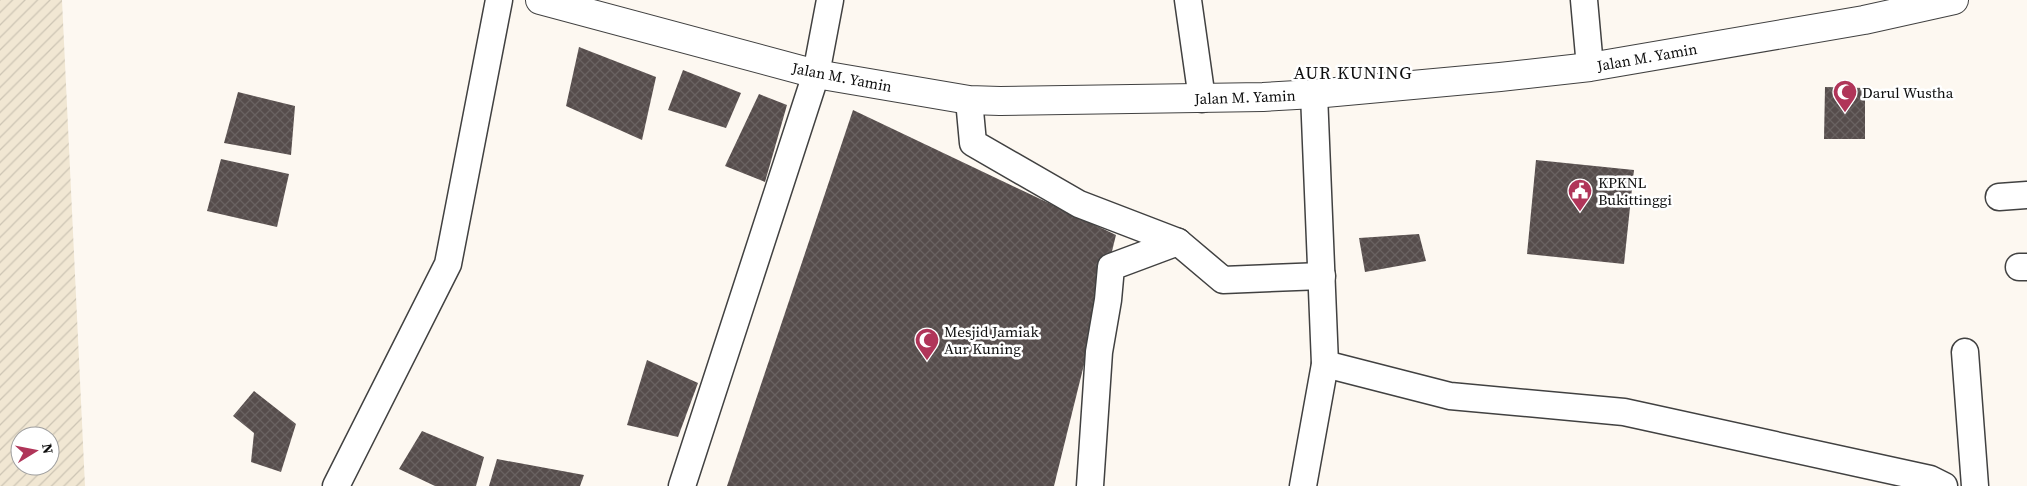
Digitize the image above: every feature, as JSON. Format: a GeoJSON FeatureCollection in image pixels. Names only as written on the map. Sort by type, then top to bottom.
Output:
{"type":"FeatureCollection","features":[{"type":"Feature","properties":{"kind":"street"},"geometry":{"type":"LineString","coordinates":[[336,486],[448,264],[499,0]]}},
{"type":"Feature","properties":{"kind":"street","name":"Jalan M. Yamin"},"geometry":{"type":"LineString","coordinates":[[540,0],[816,74],[969,100],[1202,99],[1314,94],[1590,67],[1864,20],[1889,7],[1954,0]]}},
{"type":"Feature","properties":{"kind":"street"},"geometry":{"type":"LineString","coordinates":[[682,486],[816,74],[830,0]]}},
{"type":"Feature","properties":{"kind":"street"},"geometry":{"type":"LineString","coordinates":[[1188,0],[1202,99]]}},
{"type":"Feature","properties":{"kind":"street"},"geometry":{"type":"LineString","coordinates":[[1584,0],[1590,67]]}},
{"type":"Feature","properties":{"kind":"street"},"geometry":{"type":"LineString","coordinates":[[1303,486],[1325,364],[1314,94]]}},
{"type":"Feature","properties":{"kind":"street"},"geometry":{"type":"LineString","coordinates":[[969,100],[973,143],[1079,204],[1178,242],[1223,280],[1322,276]]}},
{"type":"Feature","properties":{"kind":"street"},"geometry":{"type":"LineString","coordinates":[[1999,197],[2027,195]]}},
{"type":"Feature","properties":{"kind":"street"},"geometry":{"type":"LineString","coordinates":[[1090,486],[1099,352],[1108,300],[1111,267],[1178,242]]}},
{"type":"Feature","properties":{"kind":"street"},"geometry":{"type":"LineString","coordinates":[[1965,352],[1975,486]]}},
{"type":"Feature","properties":{"kind":"street"},"geometry":{"type":"LineString","coordinates":[[1325,364],[1450,396],[1624,412],[1930,479],[1944,486]]}},
{"type":"Feature","properties":{"kind":"shaded area"},"geometry":{"type":"Polygon","coordinates":[[[0,0],[62,0],[85,486],[0,486],[0,0]]]}},
{"type":"Feature","properties":{"kind":"building"},"geometry":{"type":"Polygon","coordinates":[[[579,47],[656,77],[642,140],[566,106],[579,47]]]}},
{"type":"Feature","properties":{"kind":"building"},"geometry":{"type":"Polygon","coordinates":[[[683,70],[741,93],[726,128],[668,110],[683,70]]]}},
{"type":"Feature","properties":{"kind":"building","name":"Darul Wustha"},"geometry":{"type":"Polygon","coordinates":[[[1825,87],[1865,88],[1865,139],[1824,139],[1825,87]]]}},
{"type":"Feature","properties":{"kind":"building"},"geometry":{"type":"Polygon","coordinates":[[[238,92],[295,106],[291,155],[224,143],[238,92]]]}},
{"type":"Feature","properties":{"kind":"building"},"geometry":{"type":"Polygon","coordinates":[[[759,94],[787,105],[765,182],[725,166],[759,94]]]}},
{"type":"Feature","properties":{"kind":"building","name":"Mesjid Jamiak Aur Kuning"},"geometry":{"type":"Polygon","coordinates":[[[853,110],[1116,235],[1054,486],[727,486],[853,110]]]}},
{"type":"Feature","properties":{"kind":"building"},"geometry":{"type":"Polygon","coordinates":[[[221,159],[289,174],[277,227],[207,211],[221,159]]]}},
{"type":"Feature","properties":{"kind":"building","name":"KPKNL Bukittinggi"},"geometry":{"type":"Polygon","coordinates":[[[1536,160],[1634,170],[1624,264],[1527,254],[1536,160]]]}},
{"type":"Feature","properties":{"kind":"building"},"geometry":{"type":"Polygon","coordinates":[[[1419,234],[1426,261],[1365,272],[1359,238],[1419,234]]]}},
{"type":"Feature","properties":{"kind":"building"},"geometry":{"type":"Polygon","coordinates":[[[647,360],[698,383],[678,437],[627,425],[647,360]]]}},
{"type":"Feature","properties":{"kind":"building"},"geometry":{"type":"Polygon","coordinates":[[[254,391],[296,424],[281,472],[251,462],[254,433],[233,416],[254,391]]]}},
{"type":"Feature","properties":{"kind":"building"},"geometry":{"type":"Polygon","coordinates":[[[422,431],[484,457],[476,486],[435,486],[399,469],[422,431]]]}},
{"type":"Feature","properties":{"kind":"building"},"geometry":{"type":"Polygon","coordinates":[[[497,459],[584,475],[580,486],[489,486],[497,459]]]}},
{"type":"Feature","properties":{"kind":"place","name":"Darul Wustha"},"geometry":{"type":"Point","coordinates":[1845,113]}},
{"type":"Feature","properties":{"kind":"place","name":"KPKNL Bukittinggi"},"geometry":{"type":"Point","coordinates":[1580,212]}},
{"type":"Feature","properties":{"kind":"place","name":"Mesjid Jamiak Aur Kuning"},"geometry":{"type":"Point","coordinates":[927,361]}},
{"type":"Feature","properties":{"kind":"district","name":"AUR KUNING"},"geometry":{"type":"Point","coordinates":[1353,72]}}]}
